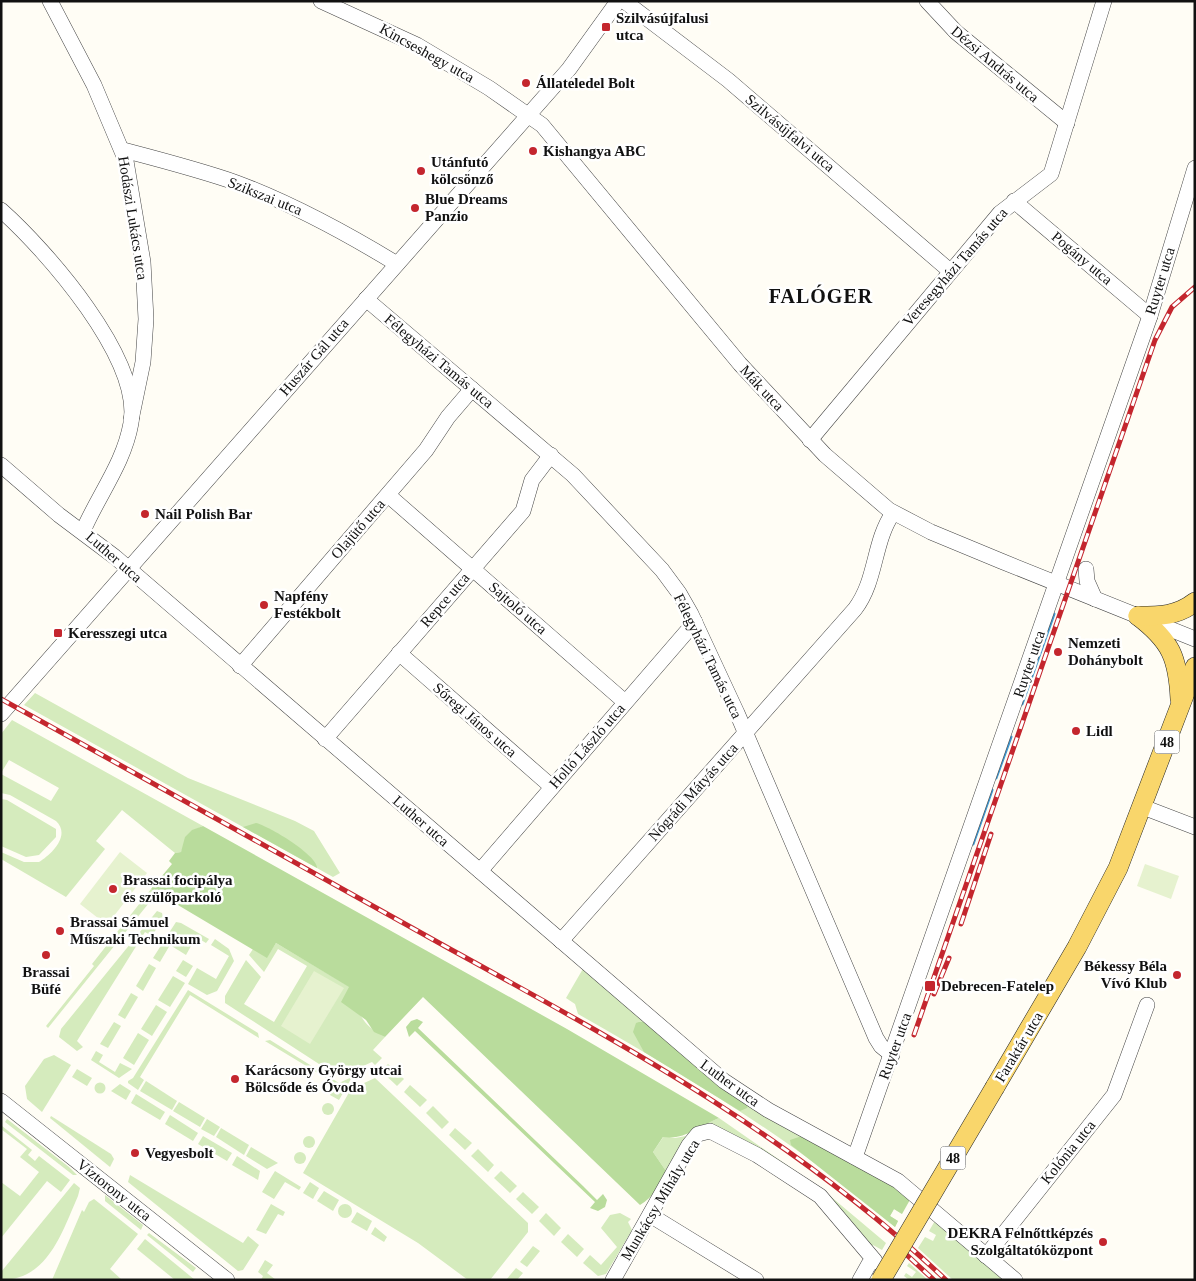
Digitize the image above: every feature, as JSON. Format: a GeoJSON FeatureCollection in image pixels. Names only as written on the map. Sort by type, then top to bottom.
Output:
{"type":"FeatureCollection","features":[{"type":"Feature","properties":{"kind":"main road"},"geometry":{"type":"LineString","coordinates":[[1138,616],[1170,615],[1180,612],[1195,602]]}},
{"type":"Feature","properties":{"kind":"main road"},"geometry":{"type":"LineString","coordinates":[[1138,616],[1158,631],[1172,651],[1178,675],[1180,706]]}},
{"type":"Feature","properties":{"kind":"main road","name":"Faraktár utca"},"geometry":{"type":"LineString","coordinates":[[881,1280],[1102,902],[1133,832],[1195,667]]}},
{"type":"Feature","properties":{"kind":"street","name":"Hodászi Lukács utca"},"geometry":{"type":"LineString","coordinates":[[50,1],[86,69],[123,150],[143,262],[146,318],[143,362],[131,420],[118,465],[83,531]]}},
{"type":"Feature","properties":{"kind":"street","name":"Kincseshegy utca"},"geometry":{"type":"LineString","coordinates":[[321,1],[417,45],[483,83],[529,114]]}},
{"type":"Feature","properties":{"kind":"street","name":"Huszár Gál utca"},"geometry":{"type":"LineString","coordinates":[[3,712],[529,114],[586,48],[618,1]]}},
{"type":"Feature","properties":{"kind":"street","name":"Szilvásújfalvi utca"},"geometry":{"type":"LineString","coordinates":[[624,1],[728,80],[950,271]]}},
{"type":"Feature","properties":{"kind":"street","name":"Dézsi András utca"},"geometry":{"type":"LineString","coordinates":[[927,1],[956,32],[1067,123]]}},
{"type":"Feature","properties":{"kind":"street","name":"Veresegyházi Tamás utca"},"geometry":{"type":"LineString","coordinates":[[810,440],[950,271],[1000,214],[1014,201],[1051,174],[1104,1]]}},
{"type":"Feature","properties":{"kind":"street","name":"Mák utca"},"geometry":{"type":"LineString","coordinates":[[529,114],[546,129],[717,339],[810,440],[846,474],[893,513],[931,532],[1195,638]]}},
{"type":"Feature","properties":{"kind":"street","name":"Szikszai utca"},"geometry":{"type":"LineString","coordinates":[[123,150],[208,174],[256,191],[319,220],[397,264]]}},
{"type":"Feature","properties":{"kind":"street","name":"Ruyter utca"},"geometry":{"type":"LineString","coordinates":[[855,1158],[1150,316],[1195,168]]}},
{"type":"Feature","properties":{"kind":"street","name":"Pogány utca"},"geometry":{"type":"LineString","coordinates":[[1014,201],[1150,316]]}},
{"type":"Feature","properties":{"kind":"street"},"geometry":{"type":"LineString","coordinates":[[1,210],[34,242],[66,279],[97,324],[121,371],[128,394],[131,420]]}},
{"type":"Feature","properties":{"kind":"street","name":"Félegyházi Tamás utca"},"geometry":{"type":"LineString","coordinates":[[366,300],[550,455],[592,494],[662,570],[683,599],[745,734],[874,1033],[881,1046],[892,1054]]}},
{"type":"Feature","properties":{"kind":"street","name":"Olajütő utca"},"geometry":{"type":"LineString","coordinates":[[240,666],[426,450],[448,417],[472,389]]}},
{"type":"Feature","properties":{"kind":"street","name":"Repce utca"},"geometry":{"type":"LineString","coordinates":[[325,739],[524,508],[532,480],[550,455]]}},
{"type":"Feature","properties":{"kind":"street","name":"Luther utca"},"geometry":{"type":"LineString","coordinates":[[1,465],[53,510],[83,531],[128,569],[729,1086],[780,1117],[903,1185],[986,1256]]}},
{"type":"Feature","properties":{"kind":"street","name":"Sajtoló utca"},"geometry":{"type":"LineString","coordinates":[[388,495],[625,702]]}},
{"type":"Feature","properties":{"kind":"street","name":"Nógrádi Mátyás utca"},"geometry":{"type":"LineString","coordinates":[[561,941],[858,604],[871,579],[885,526],[893,513]]}},
{"type":"Feature","properties":{"kind":"street"},"geometry":{"type":"LineString","coordinates":[[1086,569],[1088,586],[1095,599]]}},
{"type":"Feature","properties":{"kind":"street","name":"Holló László utca"},"geometry":{"type":"LineString","coordinates":[[480,871],[695,622]]}},
{"type":"Feature","properties":{"kind":"street","name":"Sőregi János utca"},"geometry":{"type":"LineString","coordinates":[[399,653],[552,787]]}},
{"type":"Feature","properties":{"kind":"street"},"geometry":{"type":"LineString","coordinates":[[1143,806],[1195,826]]}},
{"type":"Feature","properties":{"kind":"street","name":"Kolónia utca"},"geometry":{"type":"LineString","coordinates":[[986,1256],[1114,1095],[1147,1005]]}},
{"type":"Feature","properties":{"kind":"street","name":"Víztorony utca"},"geometry":{"type":"LineString","coordinates":[[1,1101],[227,1280]]}},
{"type":"Feature","properties":{"kind":"street","name":"Munkácsy Mihály utca"},"geometry":{"type":"LineString","coordinates":[[613,1280],[692,1141],[702,1133],[714,1132],[757,1155],[820,1196],[875,1261],[868,1266],[860,1280]]}},
{"type":"Feature","properties":{"kind":"street"},"geometry":{"type":"LineString","coordinates":[[650,1215],[756,1280]]}},
{"type":"Feature","properties":{"kind":"street"},"geometry":{"type":"LineString","coordinates":[[986,1256],[1015,1280]]}},
{"type":"Feature","properties":{"kind":"green space"},"geometry":{"type":"Polygon","coordinates":[[[35,693],[188,778],[295,821],[314,831],[340,873],[333,877],[24,705],[35,693]]]}},
{"type":"Feature","properties":{"kind":"green space"},"geometry":{"type":"Polygon","coordinates":[[[12,720],[203,826],[192,831],[187,836],[181,852],[175,853],[122,810],[96,841],[105,849],[66,897],[1,859],[1,852],[24,862],[39,862],[54,849],[61,838],[60,826],[56,821],[10,795],[1,793],[1,774],[51,801],[59,788],[9,760],[1,773],[1,734],[12,720]]]}},
{"type":"Feature","properties":{"kind":"green space"},"geometry":{"type":"Polygon","coordinates":[[[1,799],[7,800],[56,829],[56,837],[39,855],[26,857],[1,846],[1,799]]]}},
{"type":"Feature","properties":{"kind":"green space"},"geometry":{"type":"Polygon","coordinates":[[[256,823],[281,835],[301,849],[315,862],[317,868],[243,827],[256,823]]]}},
{"type":"Feature","properties":{"kind":"green space"},"geometry":{"type":"Polygon","coordinates":[[[203,826],[567,1029],[719,1118],[692,1132],[679,1136],[663,1137],[653,1152],[666,1171],[653,1194],[640,1205],[423,997],[385,1037],[374,1032],[366,1020],[341,1002],[349,987],[276,943],[267,958],[151,889],[172,864],[169,861],[175,853],[181,852],[185,837],[192,830],[203,826]]]}},
{"type":"Feature","properties":{"kind":"green space","name":"Brassai focipálya és szülőparkoló"},"geometry":{"type":"Polygon","coordinates":[[[120,852],[147,873],[107,925],[80,904],[120,852]]]}},
{"type":"Feature","properties":{"kind":"green space"},"geometry":{"type":"Polygon","coordinates":[[[1145,864],[1179,876],[1171,899],[1137,886],[1145,864]]]}},
{"type":"Feature","properties":{"kind":"green space"},"geometry":{"type":"Polygon","coordinates":[[[151,889],[157,893],[48,1028],[46,1026],[94,966],[92,964],[151,889]]]}},
{"type":"Feature","properties":{"kind":"green space"},"geometry":{"type":"Polygon","coordinates":[[[157,911],[162,913],[163,918],[152,936],[145,932],[77,1041],[83,1047],[77,1051],[59,1037],[61,1029],[157,911]]]}},
{"type":"Feature","properties":{"kind":"green space"},"geometry":{"type":"Polygon","coordinates":[[[176,922],[209,939],[206,943],[196,937],[186,955],[170,945],[160,962],[153,958],[176,922]]]}},
{"type":"Feature","properties":{"kind":"green space"},"geometry":{"type":"Polygon","coordinates":[[[215,939],[229,949],[234,961],[217,991],[207,995],[188,984],[197,968],[216,979],[229,956],[211,945],[215,939]]]}},
{"type":"Feature","properties":{"kind":"green space"},"geometry":{"type":"Polygon","coordinates":[[[276,943],[350,987],[355,1004],[365,1022],[385,1037],[373,1050],[382,1058],[375,1065],[372,1062],[339,1077],[225,1003],[225,996],[246,960],[261,977],[244,1004],[274,1022],[307,966],[278,949],[264,972],[249,955],[253,949],[267,957],[276,943]]]}},
{"type":"Feature","properties":{"kind":"green space"},"geometry":{"type":"Polygon","coordinates":[[[183,960],[193,966],[186,977],[176,971],[183,960]]]}},
{"type":"Feature","properties":{"kind":"green space"},"geometry":{"type":"Polygon","coordinates":[[[149,964],[156,968],[143,991],[136,986],[149,964]]]}},
{"type":"Feature","properties":{"kind":"green space"},"geometry":{"type":"Polygon","coordinates":[[[584,967],[667,1039],[858,1165],[902,1214],[894,1209],[890,1216],[898,1221],[895,1227],[858,1196],[781,1139],[702,1087],[578,1014],[575,1004],[566,998],[584,967]]]}},
{"type":"Feature","properties":{"kind":"green space"},"geometry":{"type":"Polygon","coordinates":[[[314,971],[344,988],[310,1044],[281,1026],[314,971]]]}},
{"type":"Feature","properties":{"kind":"green space"},"geometry":{"type":"Polygon","coordinates":[[[173,976],[185,983],[170,1007],[158,1000],[173,976]]]}},
{"type":"Feature","properties":{"kind":"green space"},"geometry":{"type":"Polygon","coordinates":[[[188,990],[258,1033],[259,1038],[190,995],[140,1077],[144,1080],[138,1090],[128,1081],[133,1078],[188,990]]]}},
{"type":"Feature","properties":{"kind":"green space"},"geometry":{"type":"Polygon","coordinates":[[[131,993],[138,997],[125,1019],[118,1015],[131,993]]]}},
{"type":"Feature","properties":{"kind":"green space"},"geometry":{"type":"Polygon","coordinates":[[[156,1005],[167,1012],[152,1036],[141,1029],[156,1005]]]}},
{"type":"Feature","properties":{"kind":"green space"},"geometry":{"type":"Polygon","coordinates":[[[417,1019],[423,1022],[418,1028],[597,1200],[603,1194],[607,1200],[605,1207],[598,1211],[590,1208],[595,1202],[415,1031],[409,1037],[406,1027],[411,1021],[417,1019]]]}},
{"type":"Feature","properties":{"kind":"green space"},"geometry":{"type":"Polygon","coordinates":[[[114,1022],[121,1026],[108,1048],[100,1044],[114,1022]]]}},
{"type":"Feature","properties":{"kind":"green space"},"geometry":{"type":"Polygon","coordinates":[[[647,1022],[748,1105],[747,1108],[740,1111],[644,1052],[633,1032],[636,1023],[647,1022]]]}},
{"type":"Feature","properties":{"kind":"green space"},"geometry":{"type":"Polygon","coordinates":[[[138,1033],[149,1040],[134,1065],[123,1058],[138,1033]]]}},
{"type":"Feature","properties":{"kind":"green space"},"geometry":{"type":"Polygon","coordinates":[[[270,1040],[339,1083],[352,1077],[339,1100],[330,1095],[336,1084],[265,1041],[270,1040]]]}},
{"type":"Feature","properties":{"kind":"green space"},"geometry":{"type":"Polygon","coordinates":[[[96,1051],[103,1055],[99,1062],[115,1072],[120,1063],[132,1069],[119,1078],[91,1060],[96,1051]]]}},
{"type":"Feature","properties":{"kind":"green space"},"geometry":{"type":"Polygon","coordinates":[[[54,1055],[71,1065],[42,1112],[27,1099],[25,1086],[44,1059],[54,1055]]]}},
{"type":"Feature","properties":{"kind":"green space"},"geometry":{"type":"Polygon","coordinates":[[[388,1064],[404,1079],[397,1086],[381,1071],[388,1064]]]}},
{"type":"Feature","properties":{"kind":"green space"},"geometry":{"type":"Polygon","coordinates":[[[77,1069],[92,1078],[87,1086],[72,1077],[77,1069]]]}},
{"type":"Feature","properties":{"kind":"green space"},"geometry":{"type":"Polygon","coordinates":[[[375,1078],[528,1223],[528,1232],[490,1280],[468,1280],[418,1243],[303,1173],[351,1089],[375,1078]]]}},
{"type":"Feature","properties":{"kind":"green space"},"geometry":{"type":"Polygon","coordinates":[[[146,1081],[177,1101],[172,1110],[140,1091],[146,1081]]]}},
{"type":"Feature","properties":{"kind":"green space"},"geometry":{"type":"Polygon","coordinates":[[[100,1082],[106,1088],[100,1094],[94,1088],[100,1082]]]}},
{"type":"Feature","properties":{"kind":"green space"},"geometry":{"type":"Polygon","coordinates":[[[120,1084],[131,1091],[126,1100],[111,1091],[120,1084]]]}},
{"type":"Feature","properties":{"kind":"green space"},"geometry":{"type":"Polygon","coordinates":[[[410,1085],[427,1100],[420,1107],[404,1092],[410,1085]]]}},
{"type":"Feature","properties":{"kind":"green space"},"geometry":{"type":"Polygon","coordinates":[[[136,1094],[165,1112],[160,1120],[131,1103],[136,1094]]]}},
{"type":"Feature","properties":{"kind":"green space"},"geometry":{"type":"Polygon","coordinates":[[[179,1102],[205,1118],[200,1127],[173,1111],[179,1102]]]}},
{"type":"Feature","properties":{"kind":"green space"},"geometry":{"type":"Polygon","coordinates":[[[326,1103],[330,1103],[334,1109],[330,1115],[326,1115],[322,1111],[322,1107],[326,1103]]]}},
{"type":"Feature","properties":{"kind":"green space"},"geometry":{"type":"Polygon","coordinates":[[[433,1106],[449,1122],[442,1129],[426,1113],[433,1106]]]}},
{"type":"Feature","properties":{"kind":"green space"},"geometry":{"type":"Polygon","coordinates":[[[170,1115],[198,1133],[193,1141],[165,1124],[170,1115]]]}},
{"type":"Feature","properties":{"kind":"green space"},"geometry":{"type":"Polygon","coordinates":[[[51,1116],[111,1154],[114,1159],[110,1167],[50,1118],[51,1116]]]}},
{"type":"Feature","properties":{"kind":"green space"},"geometry":{"type":"Polygon","coordinates":[[[719,1118],[823,1190],[886,1243],[882,1250],[873,1245],[870,1250],[823,1193],[701,1126],[719,1118]]]}},
{"type":"Feature","properties":{"kind":"green space"},"geometry":{"type":"Polygon","coordinates":[[[7,1119],[77,1175],[73,1175],[5,1122],[7,1119]]]}},
{"type":"Feature","properties":{"kind":"green space"},"geometry":{"type":"Polygon","coordinates":[[[207,1119],[220,1127],[214,1136],[201,1129],[207,1119]]]}},
{"type":"Feature","properties":{"kind":"green space"},"geometry":{"type":"Polygon","coordinates":[[[2,1126],[32,1150],[28,1155],[35,1161],[39,1156],[70,1180],[61,1192],[47,1181],[1,1238],[1,1182],[20,1196],[39,1172],[20,1157],[27,1149],[1,1129],[2,1126]]]}},
{"type":"Feature","properties":{"kind":"green space"},"geometry":{"type":"Polygon","coordinates":[[[221,1128],[249,1145],[244,1155],[216,1137],[221,1128]]]}},
{"type":"Feature","properties":{"kind":"green space"},"geometry":{"type":"Polygon","coordinates":[[[455,1128],[472,1143],[465,1150],[449,1135],[455,1128]]]}},
{"type":"Feature","properties":{"kind":"green space"},"geometry":{"type":"Polygon","coordinates":[[[203,1136],[232,1153],[227,1161],[198,1144],[203,1136]]]}},
{"type":"Feature","properties":{"kind":"green space"},"geometry":{"type":"Polygon","coordinates":[[[309,1136],[315,1142],[309,1148],[303,1142],[309,1136]]]}},
{"type":"Feature","properties":{"kind":"green space"},"geometry":{"type":"Polygon","coordinates":[[[664,1136],[675,1138],[686,1136],[666,1171],[653,1152],[664,1136]]]}},
{"type":"Feature","properties":{"kind":"green space"},"geometry":{"type":"Polygon","coordinates":[[[802,1136],[895,1185],[911,1198],[902,1214],[894,1209],[890,1216],[898,1221],[895,1227],[791,1145],[790,1140],[802,1136]]]}},
{"type":"Feature","properties":{"kind":"green space"},"geometry":{"type":"Polygon","coordinates":[[[251,1147],[278,1163],[267,1169],[246,1156],[251,1147]]]}},
{"type":"Feature","properties":{"kind":"green space"},"geometry":{"type":"Polygon","coordinates":[[[478,1149],[494,1165],[488,1172],[471,1156],[478,1149]]]}},
{"type":"Feature","properties":{"kind":"green space"},"geometry":{"type":"Polygon","coordinates":[[[298,1152],[302,1152],[306,1158],[302,1164],[298,1164],[294,1160],[294,1156],[298,1152]]]}},
{"type":"Feature","properties":{"kind":"green space"},"geometry":{"type":"Polygon","coordinates":[[[237,1156],[260,1171],[258,1180],[232,1165],[237,1156]]]}},
{"type":"Feature","properties":{"kind":"green space"},"geometry":{"type":"Polygon","coordinates":[[[275,1171],[301,1187],[299,1190],[285,1182],[274,1199],[262,1192],[275,1171]]]}},
{"type":"Feature","properties":{"kind":"green space"},"geometry":{"type":"Polygon","coordinates":[[[501,1171],[517,1186],[510,1193],[494,1178],[501,1171]]]}},
{"type":"Feature","properties":{"kind":"green space"},"geometry":{"type":"Polygon","coordinates":[[[130,1175],[243,1243],[248,1236],[259,1245],[243,1270],[238,1271],[128,1182],[130,1175]]]}},
{"type":"Feature","properties":{"kind":"green space"},"geometry":{"type":"Polygon","coordinates":[[[310,1182],[319,1188],[313,1199],[303,1193],[310,1182]]]}},
{"type":"Feature","properties":{"kind":"green space"},"geometry":{"type":"Polygon","coordinates":[[[74,1183],[80,1188],[78,1196],[51,1252],[31,1272],[17,1278],[1,1280],[1,1272],[74,1183]]]}},
{"type":"Feature","properties":{"kind":"green space"},"geometry":{"type":"Polygon","coordinates":[[[324,1191],[339,1200],[333,1211],[317,1201],[324,1191]]]}},
{"type":"Feature","properties":{"kind":"green space"},"geometry":{"type":"Polygon","coordinates":[[[523,1192],[539,1207],[532,1214],[516,1199],[523,1192]]]}},
{"type":"Feature","properties":{"kind":"green space"},"geometry":{"type":"Polygon","coordinates":[[[105,1195],[143,1225],[141,1230],[105,1201],[105,1195]]]}},
{"type":"Feature","properties":{"kind":"green space"},"geometry":{"type":"Polygon","coordinates":[[[94,1199],[138,1234],[110,1269],[122,1280],[52,1280],[82,1210],[84,1212],[89,1202],[94,1199]]]}},
{"type":"Feature","properties":{"kind":"green space"},"geometry":{"type":"Polygon","coordinates":[[[271,1204],[285,1212],[283,1216],[278,1214],[266,1234],[256,1230],[271,1204]]]}},
{"type":"Feature","properties":{"kind":"green space"},"geometry":{"type":"Polygon","coordinates":[[[345,1204],[350,1206],[352,1211],[350,1216],[345,1218],[340,1216],[338,1211],[340,1206],[345,1204]]]}},
{"type":"Feature","properties":{"kind":"green space"},"geometry":{"type":"Polygon","coordinates":[[[357,1212],[372,1221],[367,1231],[351,1222],[357,1212]]]}},
{"type":"Feature","properties":{"kind":"green space"},"geometry":{"type":"Polygon","coordinates":[[[546,1213],[561,1228],[554,1236],[539,1221],[546,1213]]]}},
{"type":"Feature","properties":{"kind":"green space"},"geometry":{"type":"Polygon","coordinates":[[[620,1213],[631,1219],[628,1222],[632,1230],[606,1274],[598,1276],[583,1263],[590,1255],[601,1265],[617,1247],[601,1228],[610,1215],[620,1213]]]}},
{"type":"Feature","properties":{"kind":"green space"},"geometry":{"type":"Polygon","coordinates":[[[936,1219],[1003,1280],[953,1280],[918,1248],[925,1237],[933,1241],[936,1235],[929,1231],[936,1219]]]}},
{"type":"Feature","properties":{"kind":"green space"},"geometry":{"type":"Polygon","coordinates":[[[375,1227],[387,1237],[384,1242],[371,1234],[375,1227]]]}},
{"type":"Feature","properties":{"kind":"green space"},"geometry":{"type":"Polygon","coordinates":[[[149,1233],[196,1268],[193,1272],[147,1235],[149,1233]]]}},
{"type":"Feature","properties":{"kind":"green space"},"geometry":{"type":"Polygon","coordinates":[[[568,1234],[584,1249],[577,1257],[561,1242],[568,1234]]]}},
{"type":"Feature","properties":{"kind":"green space"},"geometry":{"type":"Polygon","coordinates":[[[145,1239],[195,1280],[175,1280],[137,1249],[145,1239]]]}},
{"type":"Feature","properties":{"kind":"green space"},"geometry":{"type":"Polygon","coordinates":[[[533,1246],[540,1251],[527,1267],[520,1262],[533,1246]]]}},
{"type":"Feature","properties":{"kind":"green space"},"geometry":{"type":"Polygon","coordinates":[[[265,1260],[273,1265],[267,1273],[276,1280],[261,1280],[263,1276],[258,1272],[265,1260]]]}},
{"type":"Feature","properties":{"kind":"green space"},"geometry":{"type":"Polygon","coordinates":[[[909,1263],[928,1280],[909,1280],[904,1276],[906,1273],[912,1277],[916,1272],[907,1266],[909,1263]]]}},
{"type":"Feature","properties":{"kind":"green space"},"geometry":{"type":"Polygon","coordinates":[[[516,1268],[523,1273],[517,1280],[506,1280],[516,1268]]]}},
{"type":"Feature","properties":{"kind":"waterway"},"geometry":{"type":"LineString","coordinates":[[1022,704],[1054,614]]}},
{"type":"Feature","properties":{"kind":"waterway"},"geometry":{"type":"LineString","coordinates":[[996,778],[1011,737]]}},
{"type":"Feature","properties":{"kind":"waterway"},"geometry":{"type":"LineString","coordinates":[[973,844],[992,790]]}},
{"type":"Feature","properties":{"kind":"railway"},"geometry":{"type":"LineString","coordinates":[[914,1035],[1155,340],[1172,307],[1195,287]]}},
{"type":"Feature","properties":{"kind":"railway"},"geometry":{"type":"LineString","coordinates":[[1,699],[582,1022],[709,1098],[771,1139],[831,1183],[889,1229],[946,1280]]}},
{"type":"Feature","properties":{"kind":"railway"},"geometry":{"type":"LineString","coordinates":[[961,924],[991,834]]}},
{"type":"Feature","properties":{"kind":"railway"},"geometry":{"type":"LineString","coordinates":[[934,994],[949,958]]}},
{"type":"Feature","properties":{"kind":"railway"},"geometry":{"type":"LineString","coordinates":[[897,1246],[934,1280]]}},
{"type":"Feature","properties":{"kind":"place","name":"Szilvásújfalusi utca"},"geometry":{"type":"Point","coordinates":[606,27]}},
{"type":"Feature","properties":{"kind":"place","name":"Állateledel Bolt"},"geometry":{"type":"Point","coordinates":[526,83]}},
{"type":"Feature","properties":{"kind":"place","name":"Kishangya ABC"},"geometry":{"type":"Point","coordinates":[533,151]}},
{"type":"Feature","properties":{"kind":"place","name":"Utánfutó kölcsönző"},"geometry":{"type":"Point","coordinates":[421,171]}},
{"type":"Feature","properties":{"kind":"place","name":"Blue Dreams Panzio"},"geometry":{"type":"Point","coordinates":[415,208]}},
{"type":"Feature","properties":{"kind":"place","name":"Nail Polish Bar"},"geometry":{"type":"Point","coordinates":[145,514]}},
{"type":"Feature","properties":{"kind":"place","name":"Napfény Festékbolt"},"geometry":{"type":"Point","coordinates":[264,605]}},
{"type":"Feature","properties":{"kind":"place","name":"Keresszegi utca"},"geometry":{"type":"Point","coordinates":[58,633]}},
{"type":"Feature","properties":{"kind":"place","name":"Nemzeti Dohánybolt"},"geometry":{"type":"Point","coordinates":[1058,652]}},
{"type":"Feature","properties":{"kind":"place","name":"Lidl"},"geometry":{"type":"Point","coordinates":[1076,731]}},
{"type":"Feature","properties":{"kind":"place","name":"Brassai focipálya és szülőparkoló"},"geometry":{"type":"Point","coordinates":[113,889]}},
{"type":"Feature","properties":{"kind":"place","name":"Brassai Sámuel Műszaki Technikum"},"geometry":{"type":"Point","coordinates":[60,931]}},
{"type":"Feature","properties":{"kind":"place","name":"Brassai Büfé"},"geometry":{"type":"Point","coordinates":[46,955]}},
{"type":"Feature","properties":{"kind":"place","name":"Békessy Béla Vívó Klub"},"geometry":{"type":"Point","coordinates":[1177,975]}},
{"type":"Feature","properties":{"kind":"place","name":"Debrecen-Fatelep"},"geometry":{"type":"Point","coordinates":[930,986]}},
{"type":"Feature","properties":{"kind":"place","name":"Karácsony György utcai Bölcsőde és Óvoda"},"geometry":{"type":"Point","coordinates":[235,1079]}},
{"type":"Feature","properties":{"kind":"place","name":"Vegyesbolt"},"geometry":{"type":"Point","coordinates":[135,1153]}},
{"type":"Feature","properties":{"kind":"place","name":"DEKRA Felnőttképzés Szolgáltatóközpont"},"geometry":{"type":"Point","coordinates":[1103,1242]}},
{"type":"Feature","properties":{"kind":"district","name":"FALÓGER"},"geometry":{"type":"Point","coordinates":[821,296]}}]}
